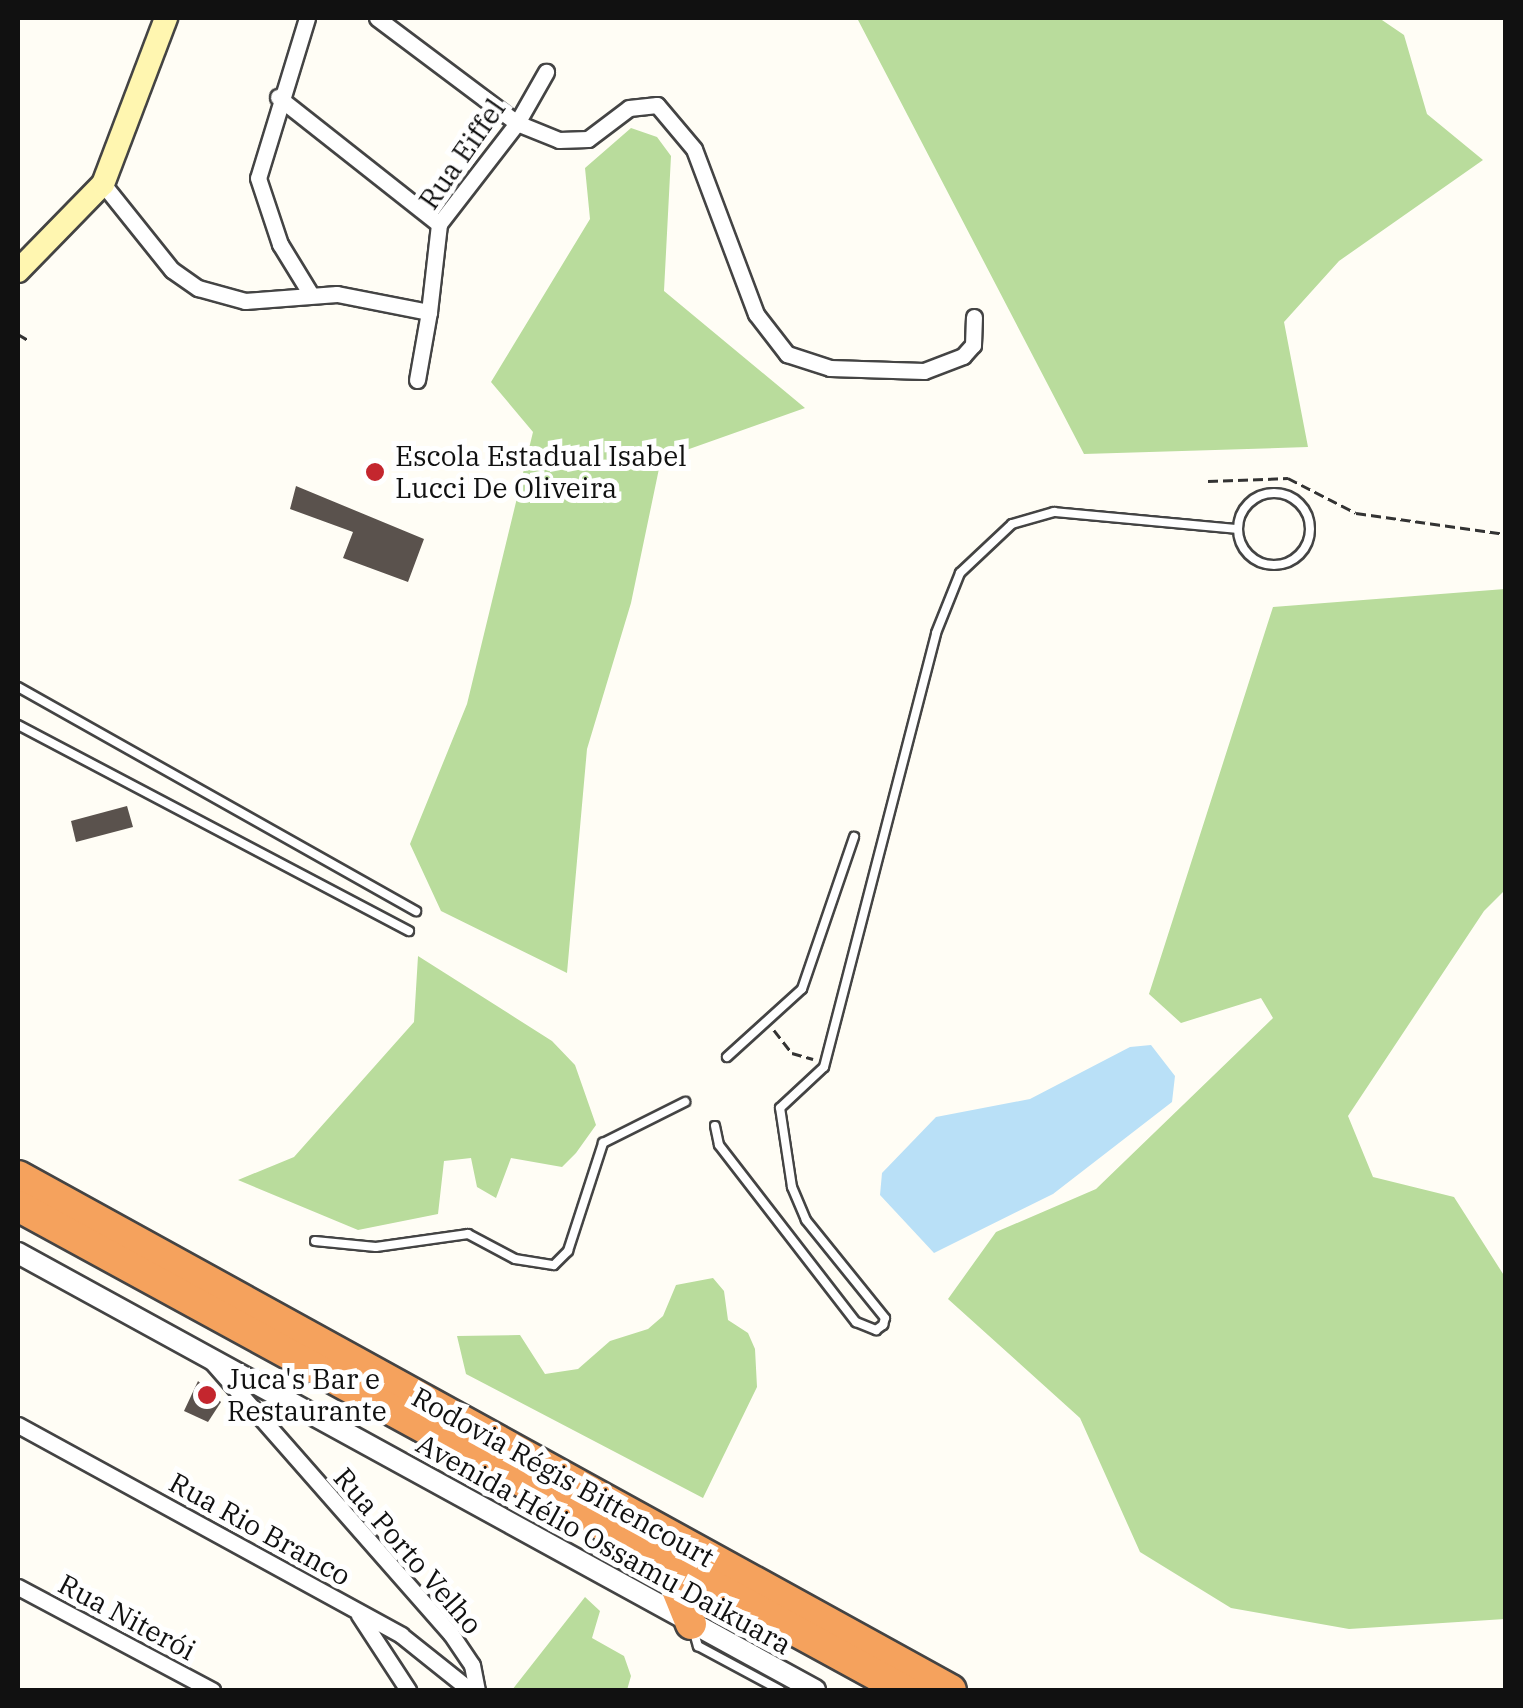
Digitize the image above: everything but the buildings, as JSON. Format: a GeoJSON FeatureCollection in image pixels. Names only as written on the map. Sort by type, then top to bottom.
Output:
{"type":"FeatureCollection","features":[{"type":"Feature","properties":{"kind":"highway","name":"Rodovia Régis Bittencourt"},"geometry":{"type":"LineString","coordinates":[[18,1176],[951,1690]]}},
{"type":"Feature","properties":{"kind":"highway","name":"Rodovia Régis Bittencourt"},"geometry":{"type":"LineString","coordinates":[[18,1206],[904,1690]]}},
{"type":"Feature","properties":{"kind":"highway"},"geometry":{"type":"LineString","coordinates":[[665,1560],[695,1635]]}},
{"type":"Feature","properties":{"kind":"main road"},"geometry":{"type":"LineString","coordinates":[[18,271],[103,184],[166,18]]}},
{"type":"Feature","properties":{"kind":"street"},"geometry":{"type":"LineString","coordinates":[[307,18],[278,97],[258,178],[272,226],[310,293]]}},
{"type":"Feature","properties":{"kind":"street"},"geometry":{"type":"LineString","coordinates":[[378,18],[517,123],[578,142],[629,108],[656,105],[694,149],[756,314],[770,338],[799,359],[883,372],[937,367],[973,345],[974,316]]}},
{"type":"Feature","properties":{"kind":"street","name":"Rua Eiffel"},"geometry":{"type":"LineString","coordinates":[[417,380],[440,224],[517,123],[546,72]]}},
{"type":"Feature","properties":{"kind":"street"},"geometry":{"type":"LineString","coordinates":[[278,97],[440,224]]}},
{"type":"Feature","properties":{"kind":"street"},"geometry":{"type":"LineString","coordinates":[[103,184],[172,270],[198,288],[245,301],[310,293],[429,312]]}},
{"type":"Feature","properties":{"kind":"street","name":"Avenida Hélio Ossamu Daikuara"},"geometry":{"type":"LineString","coordinates":[[18,1253],[695,1635],[815,1690]]}},
{"type":"Feature","properties":{"kind":"street","name":"Rua Porto Velho"},"geometry":{"type":"LineString","coordinates":[[210,1359],[451,1634],[472,1665],[474,1690]]}},
{"type":"Feature","properties":{"kind":"street","name":"Rua Rio Branco"},"geometry":{"type":"LineString","coordinates":[[18,1425],[401,1636],[474,1690]]}},
{"type":"Feature","properties":{"kind":"street","name":"Rua Niterói"},"geometry":{"type":"LineString","coordinates":[[18,1587],[203,1688]]}},
{"type":"Feature","properties":{"kind":"street"},"geometry":{"type":"LineString","coordinates":[[356,1611],[408,1690]]}},
{"type":"Feature","properties":{"kind":"lane"},"geometry":{"type":"LineString","coordinates":[[1282,493],[1309,515],[1312,533],[1291,563],[1272,567],[1242,547],[1238,528],[1250,502],[1282,493]]}},
{"type":"Feature","properties":{"kind":"lane"},"geometry":{"type":"LineString","coordinates":[[715,1126],[728,1157],[856,1322],[876,1330],[885,1318],[806,1220],[787,1160],[780,1108],[826,1060],[936,632],[960,573],[1012,524],[1054,512],[1238,528]]}},
{"type":"Feature","properties":{"kind":"lane"},"geometry":{"type":"LineString","coordinates":[[18,687],[416,911]]}},
{"type":"Feature","properties":{"kind":"lane"},"geometry":{"type":"LineString","coordinates":[[18,725],[408,931]]}},
{"type":"Feature","properties":{"kind":"lane"},"geometry":{"type":"LineString","coordinates":[[727,1057],[802,989],[854,837]]}},
{"type":"Feature","properties":{"kind":"lane"},"geometry":{"type":"LineString","coordinates":[[315,1241],[376,1247],[468,1234],[514,1260],[554,1265],[568,1252],[603,1143],[686,1102]]}},
{"type":"Feature","properties":{"kind":"lane"},"geometry":{"type":"LineString","coordinates":[[695,1635],[780,1690]]}},
{"type":"Feature","properties":{"kind":"path"},"geometry":{"type":"LineString","coordinates":[[18,334],[28,340]]}},
{"type":"Feature","properties":{"kind":"path"},"geometry":{"type":"LineString","coordinates":[[1208,481],[1288,478],[1356,514],[1506,534]]}},
{"type":"Feature","properties":{"kind":"path"},"geometry":{"type":"LineString","coordinates":[[770,1020],[792,1053],[826,1060]]}},
{"type":"Feature","properties":{"kind":"green space"},"geometry":{"type":"Polygon","coordinates":[[[857,18],[1379,18],[1404,35],[1427,114],[1483,160],[1339,261],[1284,322],[1308,447],[1084,454],[857,18]]]}},
{"type":"Feature","properties":{"kind":"green space"},"geometry":{"type":"Polygon","coordinates":[[[631,128],[657,137],[671,156],[664,291],[805,408],[661,459],[631,603],[587,749],[567,973],[441,911],[410,844],[467,704],[533,432],[491,382],[590,219],[585,168],[631,128]]]}},
{"type":"Feature","properties":{"kind":"green space"},"geometry":{"type":"Polygon","coordinates":[[[1505,589],[1505,890],[1484,911],[1348,1116],[1373,1177],[1454,1197],[1505,1277],[1505,1619],[1349,1629],[1231,1608],[1140,1552],[1080,1418],[948,1299],[996,1232],[1096,1189],[1273,1018],[1261,998],[1181,1023],[1149,994],[1273,607],[1505,589]]]}},
{"type":"Feature","properties":{"kind":"green space"},"geometry":{"type":"Polygon","coordinates":[[[418,956],[552,1041],[575,1065],[596,1125],[576,1153],[562,1167],[511,1158],[496,1198],[477,1187],[471,1158],[444,1161],[438,1214],[358,1230],[238,1180],[294,1157],[414,1022],[418,956]]]}},
{"type":"Feature","properties":{"kind":"green space"},"geometry":{"type":"Polygon","coordinates":[[[713,1278],[724,1291],[728,1320],[748,1333],[755,1349],[757,1387],[703,1498],[466,1374],[457,1336],[520,1335],[545,1374],[578,1369],[610,1341],[648,1329],[663,1316],[676,1285],[713,1278]]]}},
{"type":"Feature","properties":{"kind":"green space"},"geometry":{"type":"Polygon","coordinates":[[[585,1597],[600,1611],[592,1638],[624,1656],[631,1676],[627,1690],[512,1690],[585,1597]]]}},
{"type":"Feature","properties":{"kind":"water"},"geometry":{"type":"Polygon","coordinates":[[[1151,1045],[1175,1076],[1172,1102],[1053,1194],[934,1253],[880,1195],[882,1173],[936,1117],[1030,1099],[1130,1047],[1151,1045]]]}},
{"type":"Feature","properties":{"kind":"place","name":"Escola Estadual Isabel Lucci De Oliveira"},"geometry":{"type":"Point","coordinates":[375,472]}},
{"type":"Feature","properties":{"kind":"place","name":"Juca's Bar e Restaurante"},"geometry":{"type":"Point","coordinates":[207,1395]}}]}
